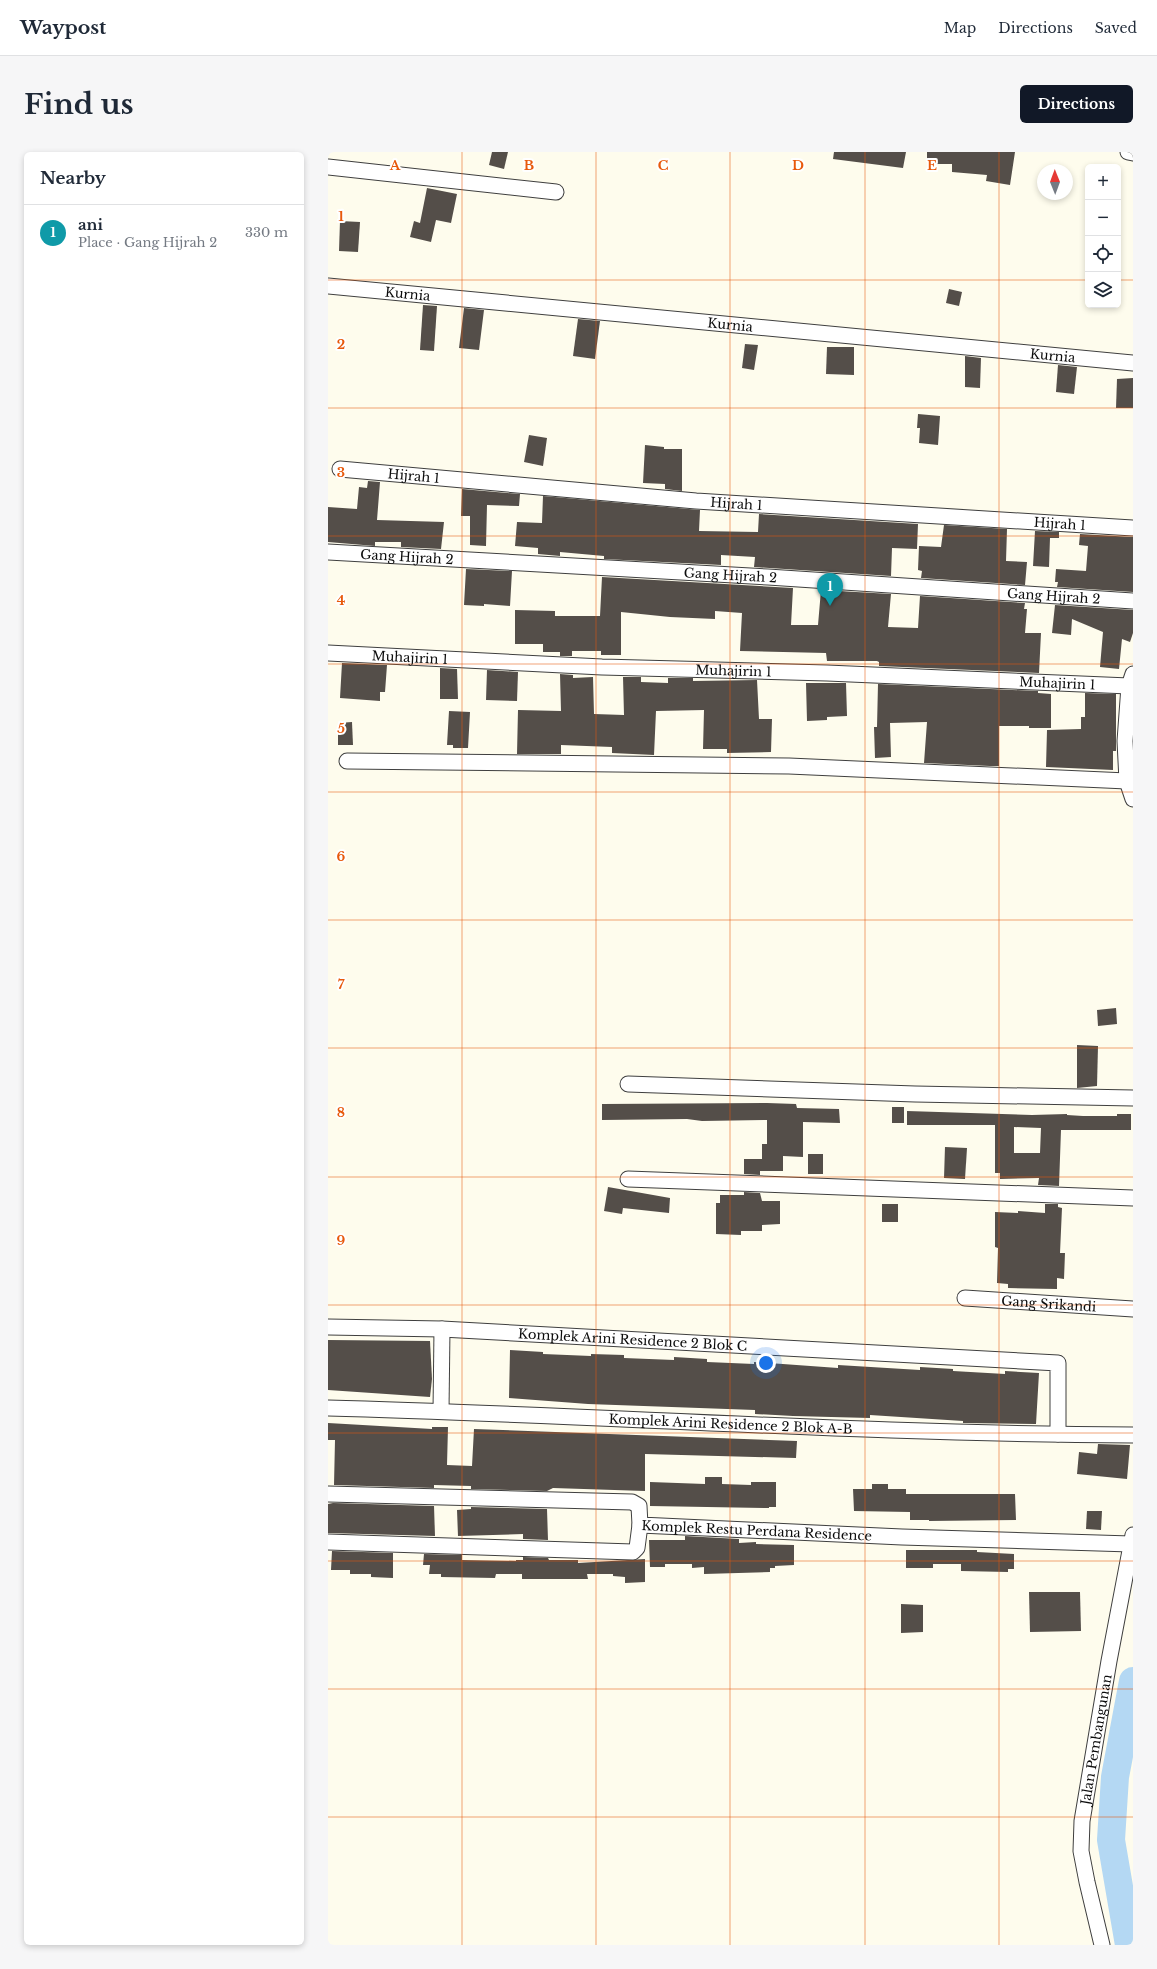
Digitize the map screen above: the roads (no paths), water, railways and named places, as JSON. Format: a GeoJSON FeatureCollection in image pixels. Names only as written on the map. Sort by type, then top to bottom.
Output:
{"type":"FeatureCollection","features":[{"type":"Feature","properties":{"kind":"street"},"geometry":{"type":"LineString","coordinates":[[1128,152],[1133,153]]}},
{"type":"Feature","properties":{"kind":"street"},"geometry":{"type":"LineString","coordinates":[[328,167],[556,192]]}},
{"type":"Feature","properties":{"kind":"street","name":"Kurnia"},"geometry":{"type":"LineString","coordinates":[[328,286],[1133,363]]}},
{"type":"Feature","properties":{"kind":"street","name":"Hijrah 1"},"geometry":{"type":"LineString","coordinates":[[340,469],[696,501],[1133,528]]}},
{"type":"Feature","properties":{"kind":"street","name":"Gang Hijrah 2"},"geometry":{"type":"LineString","coordinates":[[328,552],[760,577],[1133,601]]}},
{"type":"Feature","properties":{"kind":"street","name":"Muhajirin 1"},"geometry":{"type":"LineString","coordinates":[[333,653],[602,667],[1131,680]]}},
{"type":"Feature","properties":{"kind":"street"},"geometry":{"type":"LineString","coordinates":[[1131,680],[1126,741],[1127,780],[1133,799]]}},
{"type":"Feature","properties":{"kind":"street"},"geometry":{"type":"LineString","coordinates":[[347,761],[789,766],[1127,780]]}},
{"type":"Feature","properties":{"kind":"street"},"geometry":{"type":"LineString","coordinates":[[628,1084],[915,1094],[1133,1098]]}},
{"type":"Feature","properties":{"kind":"street"},"geometry":{"type":"LineString","coordinates":[[628,1179],[1133,1198]]}},
{"type":"Feature","properties":{"kind":"street","name":"Gang Srikandi"},"geometry":{"type":"LineString","coordinates":[[965,1298],[1133,1309]]}},
{"type":"Feature","properties":{"kind":"street","name":"Komplek Arini Residence 2 Blok C"},"geometry":{"type":"LineString","coordinates":[[328,1327],[442,1329],[1058,1363],[1058,1434]]}},
{"type":"Feature","properties":{"kind":"street"},"geometry":{"type":"LineString","coordinates":[[441,1411],[442,1329]]}},
{"type":"Feature","properties":{"kind":"street","name":"Komplek Arini Residence 2 Blok A-B"},"geometry":{"type":"LineString","coordinates":[[328,1408],[441,1411],[888,1431],[1133,1435]]}},
{"type":"Feature","properties":{"kind":"street","name":"Komplek Restu Perdana Residence"},"geometry":{"type":"LineString","coordinates":[[328,1494],[632,1502],[638,1506],[640,1525],[902,1537],[1132,1539]]}},
{"type":"Feature","properties":{"kind":"street"},"geometry":{"type":"LineString","coordinates":[[328,1542],[633,1552],[638,1548],[640,1525]]}},
{"type":"Feature","properties":{"kind":"street","name":"Jalan Pembangunan"},"geometry":{"type":"LineString","coordinates":[[1102,1945],[1081,1851],[1082,1821],[1128,1584],[1132,1539]]}},
{"type":"Feature","properties":{"kind":"waterway"},"geometry":{"type":"LineString","coordinates":[[1129,1945],[1111,1840],[1115,1777],[1133,1681]]}},
{"type":"Feature","properties":{"kind":"place","name":"ani"},"geometry":{"type":"Point","coordinates":[830,606]}}]}
